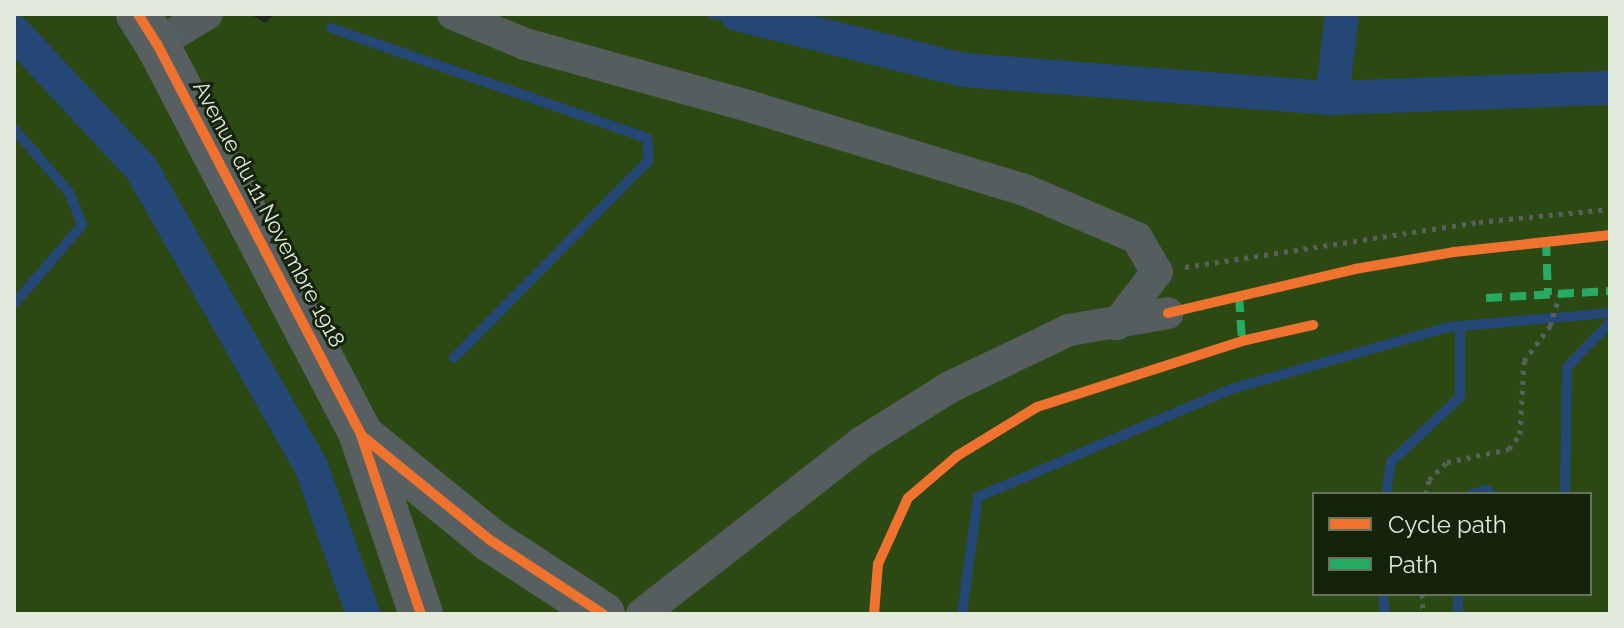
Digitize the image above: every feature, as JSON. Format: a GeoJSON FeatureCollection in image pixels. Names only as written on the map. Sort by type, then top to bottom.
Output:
{"type":"FeatureCollection","features":[{"type":"Feature","properties":{"kind":"main road","name":"Avenue du 11 Novembre 1918"},"geometry":{"type":"LineString","coordinates":[[148,29],[361,435],[421,614]]}},
{"type":"Feature","properties":{"kind":"main road","name":"Avenue du 11 Novembre 1918"},"geometry":{"type":"LineString","coordinates":[[361,435],[490,540],[603,614]]}},
{"type":"Feature","properties":{"kind":"street"},"geometry":{"type":"LineString","coordinates":[[148,29],[207,14]]}},
{"type":"Feature","properties":{"kind":"street"},"geometry":{"type":"LineString","coordinates":[[453,14],[525,44],[755,108],[1025,190],[1137,238],[1157,272],[1117,324]]}},
{"type":"Feature","properties":{"kind":"street"},"geometry":{"type":"LineString","coordinates":[[642,614],[862,442],[950,387],[1069,330],[1168,313]]}},
{"type":"Feature","properties":{"kind":"path"},"geometry":{"type":"LineString","coordinates":[[1157,272],[1479,222],[1610,209]]}},
{"type":"Feature","properties":{"kind":"path"},"geometry":{"type":"LineString","coordinates":[[1426,492],[1429,480],[1447,462],[1509,449],[1520,434],[1524,361],[1550,326],[1560,294]]}},
{"type":"Feature","properties":{"kind":"green space"},"geometry":{"type":"Polygon","coordinates":[[[14,14],[250,14],[266,23],[274,14],[1610,14],[1610,614],[14,614],[14,14]]]}},
{"type":"Feature","properties":{"kind":"waterway"},"geometry":{"type":"LineString","coordinates":[[712,14],[737,17]]}},
{"type":"Feature","properties":{"kind":"waterway"},"geometry":{"type":"LineString","coordinates":[[737,14],[964,70],[1332,98],[1610,88]]}},
{"type":"Feature","properties":{"kind":"waterway"},"geometry":{"type":"LineString","coordinates":[[1332,98],[1342,14]]}},
{"type":"Feature","properties":{"kind":"waterway"},"geometry":{"type":"LineString","coordinates":[[331,28],[647,138],[649,160],[454,358]]}},
{"type":"Feature","properties":{"kind":"waterway"},"geometry":{"type":"LineString","coordinates":[[14,32],[141,168],[311,466],[363,614]]}},
{"type":"Feature","properties":{"kind":"waterway"},"geometry":{"type":"LineString","coordinates":[[14,129],[69,192],[82,225],[14,304]]}},
{"type":"Feature","properties":{"kind":"waterway"},"geometry":{"type":"LineString","coordinates":[[962,614],[978,497],[1231,389],[1449,327],[1610,313]]}},
{"type":"Feature","properties":{"kind":"waterway"},"geometry":{"type":"LineString","coordinates":[[1565,492],[1567,367],[1610,323]]}},
{"type":"Feature","properties":{"kind":"waterway"},"geometry":{"type":"LineString","coordinates":[[1386,492],[1391,462],[1460,397],[1460,326]]}},
{"type":"Feature","properties":{"kind":"waterway"},"geometry":{"type":"LineString","coordinates":[[1479,492],[1489,492]]}},
{"type":"Feature","properties":{"kind":"waterway"},"geometry":{"type":"LineString","coordinates":[[1383,596],[1385,614]]}},
{"type":"Feature","properties":{"kind":"waterway"},"geometry":{"type":"LineString","coordinates":[[1458,596],[1458,614]]}},
{"type":"Feature","properties":{"kind":"marked path"},"geometry":{"type":"LineString","coordinates":[[1546,240],[1548,295]]}},
{"type":"Feature","properties":{"kind":"marked path"},"geometry":{"type":"LineString","coordinates":[[1486,298],[1610,291]]}},
{"type":"Feature","properties":{"kind":"marked path"},"geometry":{"type":"LineString","coordinates":[[1239,296],[1242,341]]}},
{"type":"Feature","properties":{"kind":"cycle path"},"geometry":{"type":"LineString","coordinates":[[138,14],[157,44],[361,435],[421,614]]}},
{"type":"Feature","properties":{"kind":"cycle path"},"geometry":{"type":"LineString","coordinates":[[1168,313],[1355,269],[1454,252],[1610,235]]}},
{"type":"Feature","properties":{"kind":"cycle path"},"geometry":{"type":"LineString","coordinates":[[874,614],[878,564],[908,498],[957,456],[1037,407],[1242,341],[1313,325]]}},
{"type":"Feature","properties":{"kind":"cycle path"},"geometry":{"type":"LineString","coordinates":[[362,436],[490,540],[603,614]]}}]}
